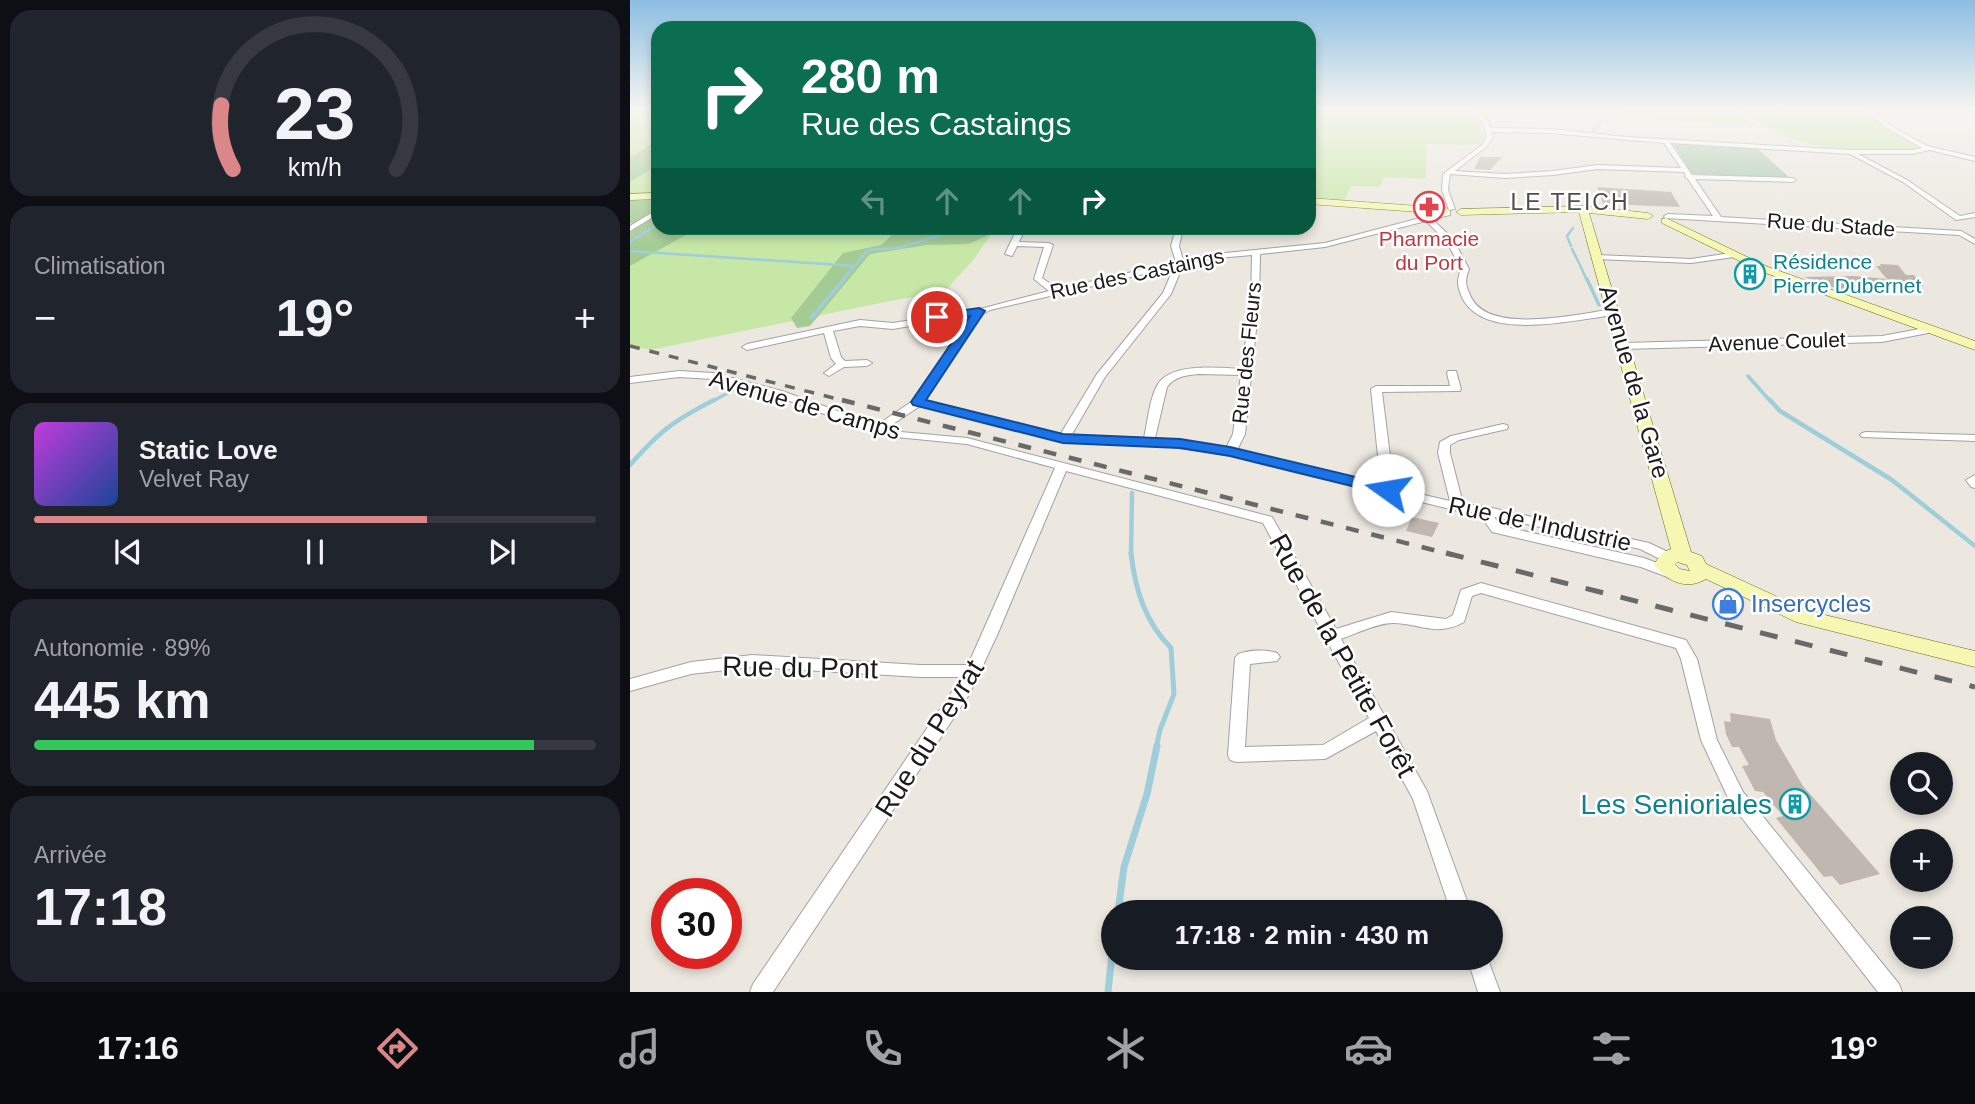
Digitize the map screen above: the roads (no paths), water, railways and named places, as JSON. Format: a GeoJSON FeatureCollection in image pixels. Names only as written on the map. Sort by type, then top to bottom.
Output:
{"type":"FeatureCollection","features":[{"type":"Feature","properties":{"kind":"main road"},"geometry":{"type":"LineString","coordinates":[[630,197],[651,196]]}},
{"type":"Feature","properties":{"kind":"main road"},"geometry":{"type":"LineString","coordinates":[[1316,201],[1451,211],[1583,209],[1648,216],[1655,221],[1667,219],[1731,255],[1781,276],[1975,346]]}},
{"type":"Feature","properties":{"kind":"main road","name":"Avenue de la Gare"},"geometry":{"type":"LineString","coordinates":[[1583,209],[1615,312],[1675,563]]}},
{"type":"Feature","properties":{"kind":"main road"},"geometry":{"type":"LineString","coordinates":[[1675,563],[1695,561],[1701,569],[1803,617],[1975,659]]}},
{"type":"Feature","properties":{"kind":"street"},"geometry":{"type":"LineString","coordinates":[[1451,211],[1444,186],[1448,172],[1473,154]]}},
{"type":"Feature","properties":{"kind":"street"},"geometry":{"type":"LineString","coordinates":[[1674,154],[1718,218]]}},
{"type":"Feature","properties":{"kind":"street"},"geometry":{"type":"LineString","coordinates":[[1854,154],[1905,181],[1959,218],[1975,215]]}},
{"type":"Feature","properties":{"kind":"street"},"geometry":{"type":"LineString","coordinates":[[1954,154],[1975,159]]}},
{"type":"Feature","properties":{"kind":"street"},"geometry":{"type":"LineString","coordinates":[[1448,172],[1513,176],[1602,167],[1793,180]]}},
{"type":"Feature","properties":{"kind":"street","name":"Rue des Castaings"},"geometry":{"type":"LineString","coordinates":[[747,347],[860,323],[898,326],[979,311],[1212,256],[1325,245],[1451,211]]}},
{"type":"Feature","properties":{"kind":"street"},"geometry":{"type":"LineString","coordinates":[[630,229],[651,216]]}},
{"type":"Feature","properties":{"kind":"street","name":"Rue du Stade"},"geometry":{"type":"LineString","coordinates":[[1667,219],[1718,218],[1961,233]]}},
{"type":"Feature","properties":{"kind":"street"},"geometry":{"type":"LineString","coordinates":[[1959,218],[1961,233],[1975,243]]}},
{"type":"Feature","properties":{"kind":"street"},"geometry":{"type":"LineString","coordinates":[[1428,219],[1454,246],[1465,269],[1461,281],[1464,292],[1471,307],[1480,315],[1503,321],[1558,321],[1615,312]]}},
{"type":"Feature","properties":{"kind":"street"},"geometry":{"type":"LineString","coordinates":[[1009,254],[1018,235]]}},
{"type":"Feature","properties":{"kind":"street"},"geometry":{"type":"LineString","coordinates":[[1063,439],[1101,376],[1167,294],[1180,262],[1175,246],[1177,235]]}},
{"type":"Feature","properties":{"kind":"street"},"geometry":{"type":"LineString","coordinates":[[1014,244],[1048,245],[1038,279],[1055,291]]}},
{"type":"Feature","properties":{"kind":"street","name":"Rue des Fleurs"},"geometry":{"type":"LineString","coordinates":[[1230,452],[1239,434],[1255,301],[1256,252]]}},
{"type":"Feature","properties":{"kind":"street"},"geometry":{"type":"LineString","coordinates":[[1597,257],[1690,261],[1731,255]]}},
{"type":"Feature","properties":{"kind":"street"},"geometry":{"type":"LineString","coordinates":[[880,428],[918,402],[979,311]]}},
{"type":"Feature","properties":{"kind":"street"},"geometry":{"type":"LineString","coordinates":[[828,330],[836,358],[842,364]]}},
{"type":"Feature","properties":{"kind":"street","name":"Avenue Coulet"},"geometry":{"type":"LineString","coordinates":[[1623,346],[1882,339],[1930,330]]}},
{"type":"Feature","properties":{"kind":"street"},"geometry":{"type":"LineString","coordinates":[[829,373],[842,364],[867,363]]}},
{"type":"Feature","properties":{"kind":"street"},"geometry":{"type":"LineString","coordinates":[[1149,440],[1162,385],[1170,376],[1185,372],[1245,372]]}},
{"type":"Feature","properties":{"kind":"street"},"geometry":{"type":"LineString","coordinates":[[1388,490],[1376,389],[1456,389],[1452,373]]}},
{"type":"Feature","properties":{"kind":"street","name":"Avenue de Camps"},"geometry":{"type":"LineString","coordinates":[[630,380],[680,374],[713,376],[778,393],[860,425],[900,435],[967,441],[1062,465]]}},
{"type":"Feature","properties":{"kind":"street","name":"Rue de l'Industrie"},"geometry":{"type":"LineString","coordinates":[[918,402],[1063,439],[1149,440],[1230,452],[1458,507],[1483,510],[1497,529],[1644,563],[1675,563]]}},
{"type":"Feature","properties":{"kind":"street"},"geometry":{"type":"LineString","coordinates":[[1458,507],[1444,444],[1455,438],[1503,428]]}},
{"type":"Feature","properties":{"kind":"street"},"geometry":{"type":"LineString","coordinates":[[1866,435],[1975,438]]}},
{"type":"Feature","properties":{"kind":"street","name":"Rue de la Petite Forêt"},"geometry":{"type":"LineString","coordinates":[[1062,465],[1268,520],[1421,797],[1457,900]]}},
{"type":"Feature","properties":{"kind":"street","name":"Rue du Peyrat"},"geometry":{"type":"LineString","coordinates":[[761,992],[901,786],[972,671],[1062,465]]}},
{"type":"Feature","properties":{"kind":"street"},"geometry":{"type":"LineString","coordinates":[[1333,636],[1391,617],[1448,624],[1459,618],[1466,593],[1481,588],[1681,644],[1689,659],[1709,740],[1738,798],[1891,992]]}},
{"type":"Feature","properties":{"kind":"street"},"geometry":{"type":"LineString","coordinates":[[1272,657],[1243,658],[1236,755],[1325,752],[1380,720]]}},
{"type":"Feature","properties":{"kind":"street","name":"Rue du Pont"},"geometry":{"type":"LineString","coordinates":[[630,685],[691,668],[752,661],[920,671],[972,671]]}},
{"type":"Feature","properties":{"kind":"street"},"geometry":{"type":"LineString","coordinates":[[1481,970],[1489,992]]}},
{"type":"Feature","properties":{"kind":"waterway"},"geometry":{"type":"LineString","coordinates":[[630,242],[651,228]]}},
{"type":"Feature","properties":{"kind":"waterway"},"geometry":{"type":"LineString","coordinates":[[1571,246],[1567,236],[1573,228]]}},
{"type":"Feature","properties":{"kind":"waterway"},"geometry":{"type":"LineString","coordinates":[[855,266],[868,250],[897,248],[941,235]]}},
{"type":"Feature","properties":{"kind":"waterway"},"geometry":{"type":"LineString","coordinates":[[1572,249],[1579,263]]}},
{"type":"Feature","properties":{"kind":"waterway"},"geometry":{"type":"LineString","coordinates":[[630,251],[855,266]]}},
{"type":"Feature","properties":{"kind":"waterway"},"geometry":{"type":"LineString","coordinates":[[1580,265],[1587,281]]}},
{"type":"Feature","properties":{"kind":"waterway"},"geometry":{"type":"LineString","coordinates":[[842,281],[855,266]]}},
{"type":"Feature","properties":{"kind":"waterway"},"geometry":{"type":"LineString","coordinates":[[811,318],[844,279]]}},
{"type":"Feature","properties":{"kind":"waterway"},"geometry":{"type":"LineString","coordinates":[[1587,279],[1599,305]]}},
{"type":"Feature","properties":{"kind":"waterway"},"geometry":{"type":"LineString","coordinates":[[1748,376],[1771,402]]}},
{"type":"Feature","properties":{"kind":"waterway"},"geometry":{"type":"LineString","coordinates":[[711,402],[735,389]]}},
{"type":"Feature","properties":{"kind":"waterway"},"geometry":{"type":"LineString","coordinates":[[630,465],[668,428],[714,400]]}},
{"type":"Feature","properties":{"kind":"waterway"},"geometry":{"type":"LineString","coordinates":[[1770,400],[1780,411],[1892,480],[1975,546]]}},
{"type":"Feature","properties":{"kind":"waterway"},"geometry":{"type":"LineString","coordinates":[[1131,553],[1132,493]]}},
{"type":"Feature","properties":{"kind":"waterway"},"geometry":{"type":"LineString","coordinates":[[1131,553],[1135,579],[1148,616],[1171,648],[1174,694],[1156,748]]}},
{"type":"Feature","properties":{"kind":"waterway"},"geometry":{"type":"LineString","coordinates":[[1120,900],[1124,867],[1147,794],[1157,746]]}},
{"type":"Feature","properties":{"kind":"waterway"},"geometry":{"type":"LineString","coordinates":[[1108,992],[1110,970]]}},
{"type":"Feature","properties":{"kind":"railway"},"geometry":{"type":"LineString","coordinates":[[630,346],[849,402]]}},
{"type":"Feature","properties":{"kind":"railway"},"geometry":{"type":"LineString","coordinates":[[842,400],[1453,555]]}},
{"type":"Feature","properties":{"kind":"railway"},"geometry":{"type":"LineString","coordinates":[[1446,553],[1975,687]]}},
{"type":"Feature","properties":{"kind":"place","name":"Pharmacie du Port"},"geometry":{"type":"Point","coordinates":[1429,207]}},
{"type":"Feature","properties":{"kind":"place","name":"Résidence Pierre Dubernet"},"geometry":{"type":"Point","coordinates":[1750,274]}},
{"type":"Feature","properties":{"kind":"place","name":"Insercycles"},"geometry":{"type":"Point","coordinates":[1728,604]}},
{"type":"Feature","properties":{"kind":"place","name":"Les Senioriales"},"geometry":{"type":"Point","coordinates":[1795,804]}},
{"type":"Feature","properties":{"kind":"district","name":"LE TEICH"},"geometry":{"type":"Point","coordinates":[1570,202]}}]}
